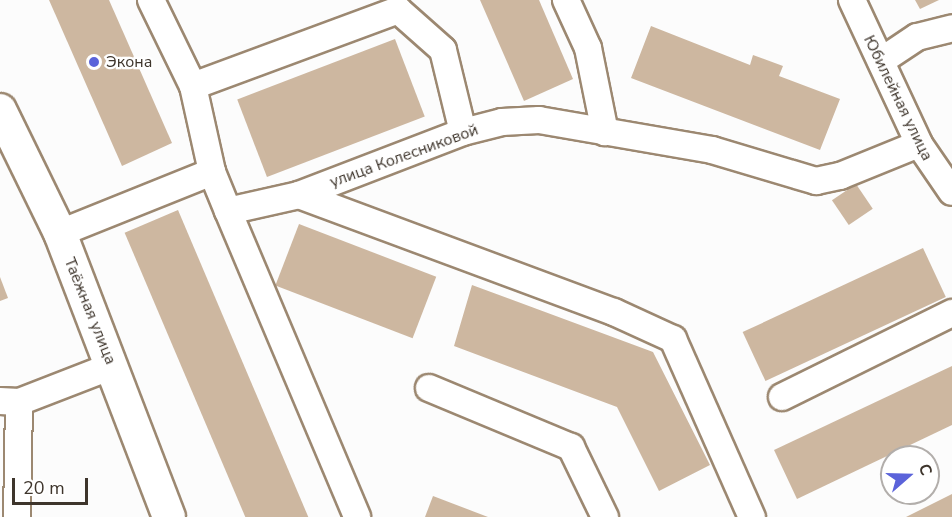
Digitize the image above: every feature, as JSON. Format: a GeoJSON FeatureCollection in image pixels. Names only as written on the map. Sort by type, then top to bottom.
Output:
{"type":"FeatureCollection","features":[{"type":"Feature","properties":{"kind":"main road","name":"Таёжная улица"},"geometry":{"type":"LineString","coordinates":[[0,110],[60,233],[169,517]]}},
{"type":"Feature","properties":{"kind":"street"},"geometry":{"type":"LineString","coordinates":[[152,0],[193,86],[212,172],[357,517]]}},
{"type":"Feature","properties":{"kind":"street"},"geometry":{"type":"LineString","coordinates":[[566,0],[588,48],[604,132]]}},
{"type":"Feature","properties":{"kind":"street","name":"Юбилейная улица"},"geometry":{"type":"LineString","coordinates":[[852,0],[919,144],[952,192]]}},
{"type":"Feature","properties":{"kind":"street"},"geometry":{"type":"LineString","coordinates":[[193,86],[398,10],[443,50],[463,132]]}},
{"type":"Feature","properties":{"kind":"street"},"geometry":{"type":"LineString","coordinates":[[881,61],[917,38],[952,28]]}},
{"type":"Feature","properties":{"kind":"street","name":"улица Колесниковой"},"geometry":{"type":"LineString","coordinates":[[228,211],[299,195],[463,132],[502,122],[539,120],[712,150],[816,181],[840,176],[919,144]]}},
{"type":"Feature","properties":{"kind":"street"},"geometry":{"type":"LineString","coordinates":[[60,233],[212,172]]}},
{"type":"Feature","properties":{"kind":"street"},"geometry":{"type":"LineString","coordinates":[[299,195],[614,312],[673,339],[752,517]]}},
{"type":"Feature","properties":{"kind":"street"},"geometry":{"type":"LineString","coordinates":[[782,397],[952,313]]}},
{"type":"Feature","properties":{"kind":"street"},"geometry":{"type":"LineString","coordinates":[[17,517],[9,401],[112,366]]}},
{"type":"Feature","properties":{"kind":"street"},"geometry":{"type":"LineString","coordinates":[[429,387],[571,447],[605,517]]}},
{"type":"Feature","properties":{"kind":"building"},"geometry":{"type":"Polygon","coordinates":[[[49,0],[109,0],[172,143],[122,166],[49,0]]]}},
{"type":"Feature","properties":{"kind":"building"},"geometry":{"type":"Polygon","coordinates":[[[480,0],[539,0],[573,79],[524,101],[480,0]]]}},
{"type":"Feature","properties":{"kind":"building"},"geometry":{"type":"Polygon","coordinates":[[[915,0],[939,0],[920,9],[915,0]]]}},
{"type":"Feature","properties":{"kind":"building"},"geometry":{"type":"Polygon","coordinates":[[[651,26],[750,65],[753,55],[783,66],[779,76],[840,99],[820,150],[631,78],[651,26]]]}},
{"type":"Feature","properties":{"kind":"building"},"geometry":{"type":"Polygon","coordinates":[[[395,39],[425,116],[267,177],[237,100],[395,39]]]}},
{"type":"Feature","properties":{"kind":"building"},"geometry":{"type":"Polygon","coordinates":[[[856,184],[873,209],[849,225],[832,200],[856,184]]]}},
{"type":"Feature","properties":{"kind":"building"},"geometry":{"type":"Polygon","coordinates":[[[178,210],[308,517],[245,517],[125,233],[178,210]]]}},
{"type":"Feature","properties":{"kind":"building"},"geometry":{"type":"Polygon","coordinates":[[[299,224],[436,277],[413,338],[275,286],[299,224]]]}},
{"type":"Feature","properties":{"kind":"building"},"geometry":{"type":"Polygon","coordinates":[[[923,248],[946,297],[765,381],[743,332],[923,248]]]}},
{"type":"Feature","properties":{"kind":"building"},"geometry":{"type":"Polygon","coordinates":[[[0,277],[8,298],[0,301],[0,277]]]}},
{"type":"Feature","properties":{"kind":"building"},"geometry":{"type":"Polygon","coordinates":[[[472,285],[653,352],[710,465],[659,491],[617,407],[454,346],[472,285]]]}},
{"type":"Feature","properties":{"kind":"building"},"geometry":{"type":"Polygon","coordinates":[[[952,366],[952,425],[910,445],[880,445],[880,459],[797,499],[774,450],[952,366]]]}},
{"type":"Feature","properties":{"kind":"building"},"geometry":{"type":"Polygon","coordinates":[[[952,494],[952,517],[906,517],[930,505],[940,505],[940,500],[952,494]]]}},
{"type":"Feature","properties":{"kind":"building"},"geometry":{"type":"Polygon","coordinates":[[[433,496],[488,517],[425,517],[433,496]]]}},
{"type":"Feature","properties":{"kind":"place","name":"Экона"},"geometry":{"type":"Point","coordinates":[94,62]}}]}
